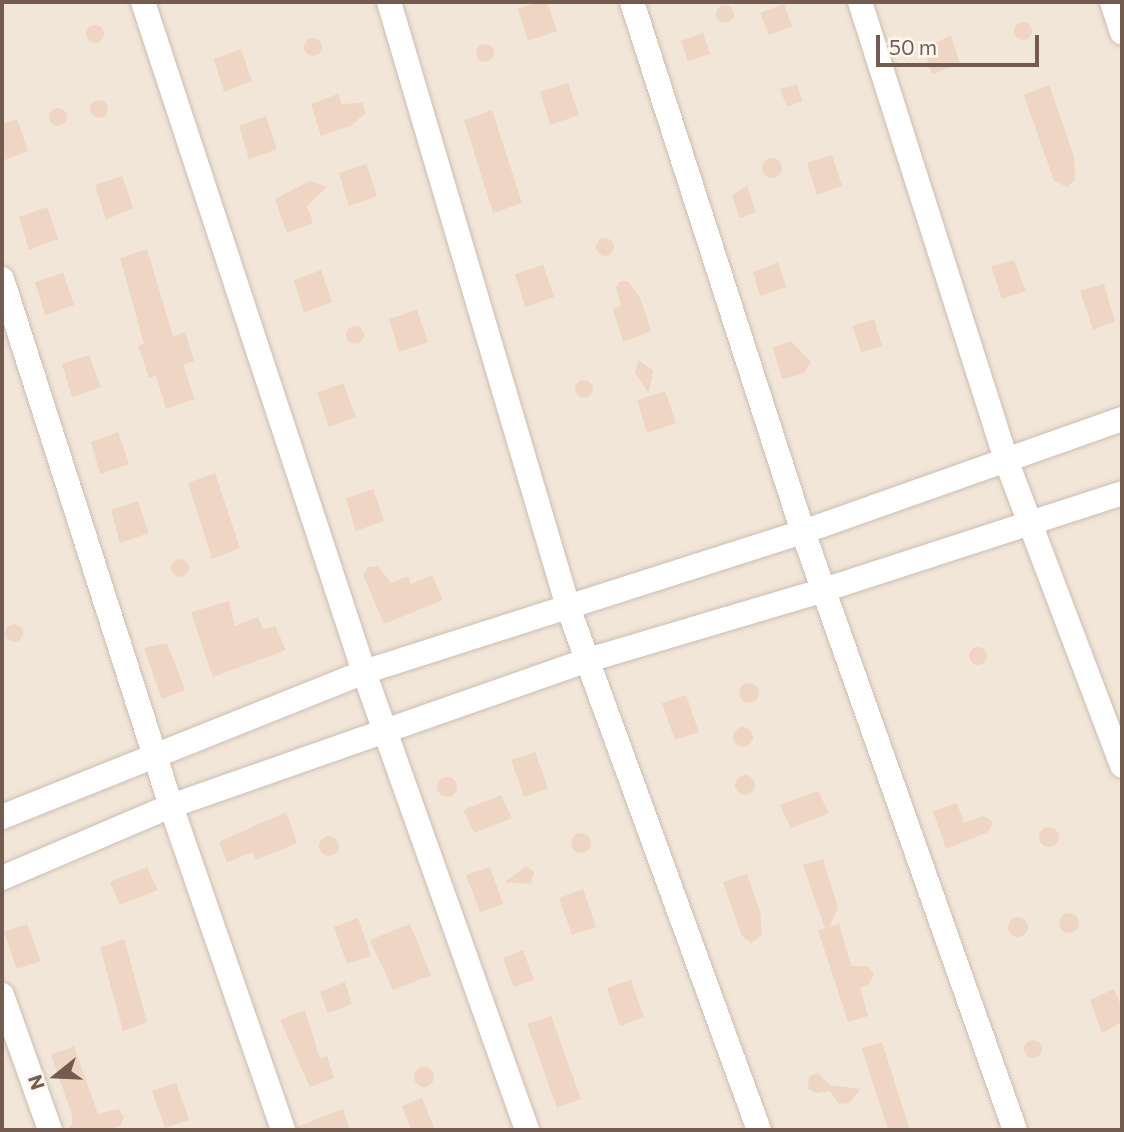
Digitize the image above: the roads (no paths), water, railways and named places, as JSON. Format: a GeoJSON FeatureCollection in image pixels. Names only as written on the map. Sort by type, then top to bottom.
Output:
{"type":"FeatureCollection","features":[{"type":"Feature","properties":{"kind":"street"},"geometry":{"type":"LineString","coordinates":[[143,2],[364,672],[389,733],[527,1130]]}},
{"type":"Feature","properties":{"kind":"street"},"geometry":{"type":"LineString","coordinates":[[389,2],[569,610],[759,1130]]}},
{"type":"Feature","properties":{"kind":"street"},"geometry":{"type":"LineString","coordinates":[[632,2],[803,532],[1015,1130]]}},
{"type":"Feature","properties":{"kind":"street"},"geometry":{"type":"LineString","coordinates":[[860,2],[1006,460],[1122,766]]}},
{"type":"Feature","properties":{"kind":"street"},"geometry":{"type":"LineString","coordinates":[[1112,2],[1122,32]]}},
{"type":"Feature","properties":{"kind":"street"},"geometry":{"type":"LineString","coordinates":[[2,279],[156,758],[283,1130]]}},
{"type":"Feature","properties":{"kind":"street"},"geometry":{"type":"LineString","coordinates":[[2,817],[156,758],[364,672],[569,610],[803,532],[1122,419]]}},
{"type":"Feature","properties":{"kind":"street"},"geometry":{"type":"LineString","coordinates":[[2,878],[172,806],[389,733],[588,660],[824,590],[1122,493]]}},
{"type":"Feature","properties":{"kind":"street"},"geometry":{"type":"LineString","coordinates":[[2,996],[50,1130]]}}]}
